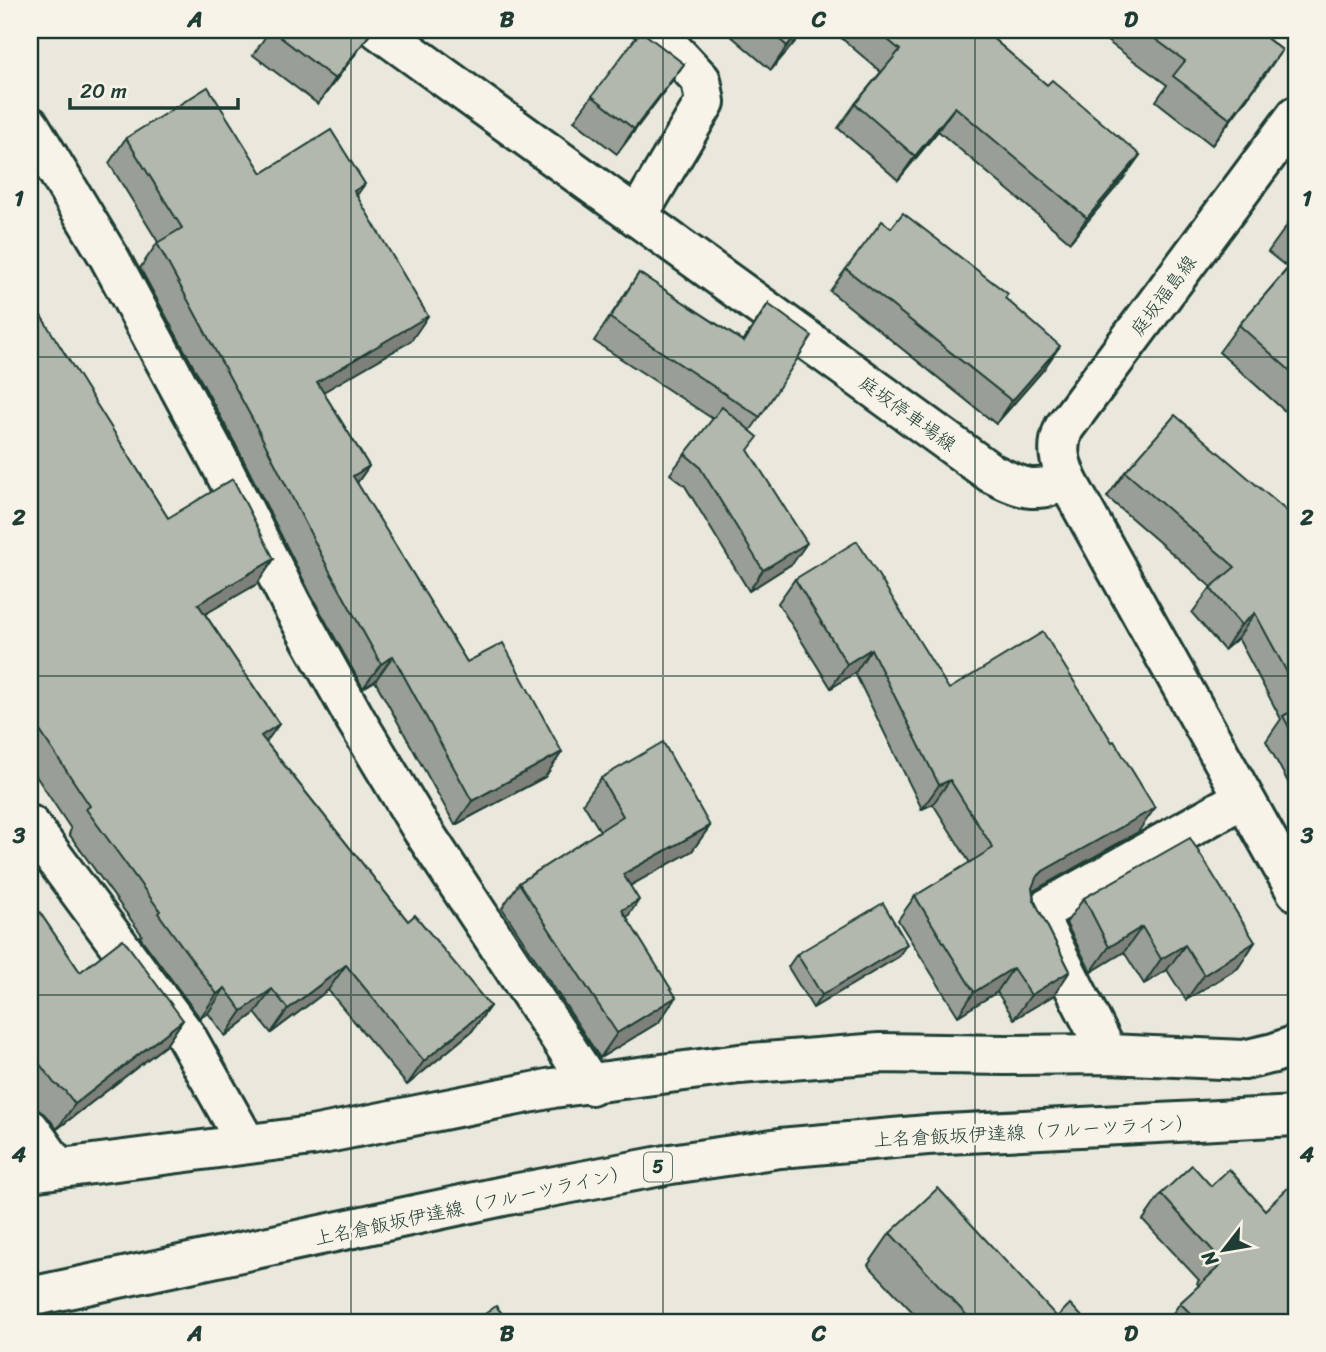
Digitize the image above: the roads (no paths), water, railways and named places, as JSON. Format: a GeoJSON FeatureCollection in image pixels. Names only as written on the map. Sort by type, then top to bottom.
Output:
{"type":"FeatureCollection","features":[{"type":"Feature","properties":{"kind":"street","name":"庭坂停車場線"},"geometry":{"type":"LineString","coordinates":[[379,30],[991,473],[1020,487],[1035,489],[1068,482]]}},
{"type":"Feature","properties":{"kind":"street"},"geometry":{"type":"LineString","coordinates":[[637,217],[705,102],[701,80],[654,30]]}},
{"type":"Feature","properties":{"kind":"street","name":"庭坂福島線"},"geometry":{"type":"LineString","coordinates":[[1068,482],[1059,456],[1059,440],[1064,428],[1296,116]]}},
{"type":"Feature","properties":{"kind":"street"},"geometry":{"type":"LineString","coordinates":[[30,126],[109,257],[218,459],[292,606],[356,720],[421,828],[591,1084]]}},
{"type":"Feature","properties":{"kind":"street"},"geometry":{"type":"LineString","coordinates":[[1068,482],[1296,891]]}},
{"type":"Feature","properties":{"kind":"street"},"geometry":{"type":"LineString","coordinates":[[1108,1054],[1037,914],[1243,799]]}},
{"type":"Feature","properties":{"kind":"street"},"geometry":{"type":"LineString","coordinates":[[30,825],[186,1036],[246,1143]]}},
{"type":"Feature","properties":{"kind":"street"},"geometry":{"type":"LineString","coordinates":[[30,1129],[44,1170],[312,1136],[552,1088],[738,1065],[880,1053],[1108,1054],[1244,1060],[1296,1045]]}},
{"type":"Feature","properties":{"kind":"street","name":"上名倉飯坂伊達線（フルーツライン）"},"geometry":{"type":"LineString","coordinates":[[30,1297],[508,1195],[671,1164],[780,1148],[927,1135],[1296,1116]]}}]}
